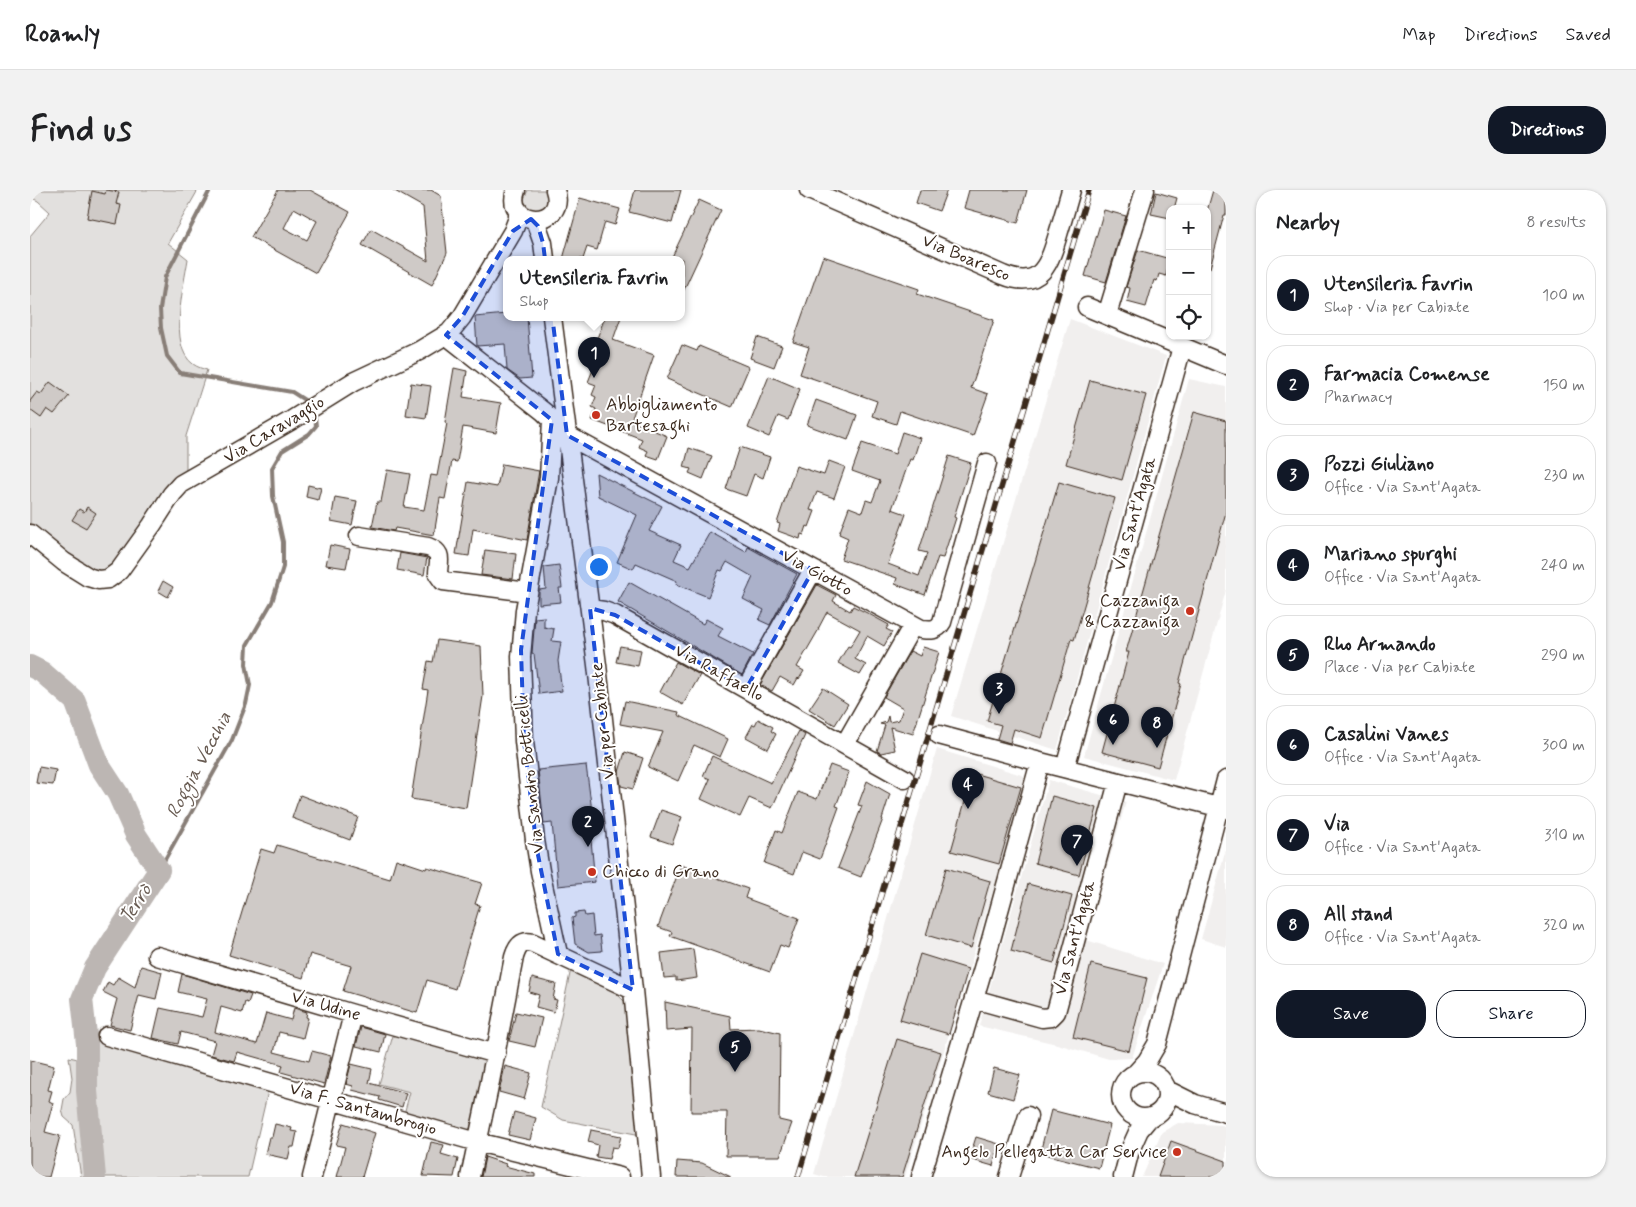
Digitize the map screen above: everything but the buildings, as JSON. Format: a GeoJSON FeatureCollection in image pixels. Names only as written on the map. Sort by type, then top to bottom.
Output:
{"type":"FeatureCollection","features":[{"type":"Feature","properties":{"kind":"street","name":"Via Caravaggio"},"geometry":{"type":"LineString","coordinates":[[30,534],[64,562],[88,577],[101,580],[111,578],[117,574],[178,488],[353,382],[419,351],[446,335],[462,317],[513,231],[525,206],[556,207],[555,190]]}},
{"type":"Feature","properties":{"kind":"street","name":"Via Boaresco"},"geometry":{"type":"LineString","coordinates":[[809,190],[1008,277],[1023,280],[1031,279],[1040,274],[1050,259],[1071,190]]}},
{"type":"Feature","properties":{"kind":"street"},"geometry":{"type":"LineString","coordinates":[[1107,315],[1145,190]]}},
{"type":"Feature","properties":{"kind":"street"},"geometry":{"type":"LineString","coordinates":[[525,206],[544,251]]}},
{"type":"Feature","properties":{"kind":"street"},"geometry":{"type":"LineString","coordinates":[[1087,307],[1226,365]]}},
{"type":"Feature","properties":{"kind":"street","name":"Via per Cabiate"},"geometry":{"type":"LineString","coordinates":[[553,321],[590,609],[633,990],[651,1177]]}},
{"type":"Feature","properties":{"kind":"street","name":"Via Giotto"},"geometry":{"type":"LineString","coordinates":[[446,335],[552,420],[567,435],[921,629],[938,628],[942,622],[987,463]]}},
{"type":"Feature","properties":{"kind":"street","name":"Via Sant'Agata"},"geometry":{"type":"LineString","coordinates":[[1065,768],[1182,347]]}},
{"type":"Feature","properties":{"kind":"street","name":"Via Sandro Botticelli"},"geometry":{"type":"LineString","coordinates":[[552,420],[549,478],[523,622],[521,650],[524,741],[538,861],[558,954]]}},
{"type":"Feature","properties":{"kind":"street"},"geometry":{"type":"LineString","coordinates":[[359,536],[434,549],[439,558],[438,574],[443,581],[528,592]]}},
{"type":"Feature","properties":{"kind":"street"},"geometry":{"type":"LineString","coordinates":[[746,689],[813,570]]}},
{"type":"Feature","properties":{"kind":"street","name":"Via Raffaello"},"geometry":{"type":"LineString","coordinates":[[590,609],[615,615],[905,779]]}},
{"type":"Feature","properties":{"kind":"street"},"geometry":{"type":"LineString","coordinates":[[845,744],[913,625]]}},
{"type":"Feature","properties":{"kind":"street"},"geometry":{"type":"LineString","coordinates":[[939,735],[1222,808]]}},
{"type":"Feature","properties":{"kind":"street"},"geometry":{"type":"LineString","coordinates":[[921,1177],[974,999],[1040,762]]}},
{"type":"Feature","properties":{"kind":"street"},"geometry":{"type":"LineString","coordinates":[[1130,1150],[1130,1124],[1120,1097],[1123,1085],[1147,1061],[1157,1044],[1222,808],[1226,780]]}},
{"type":"Feature","properties":{"kind":"street","name":"Via Sant'Agata"},"geometry":{"type":"LineString","coordinates":[[974,999],[1042,1018],[1051,1017],[1056,1012],[1118,782]]}},
{"type":"Feature","properties":{"kind":"street"},"geometry":{"type":"LineString","coordinates":[[470,1177],[514,957],[518,947],[522,943],[529,942],[633,990]]}},
{"type":"Feature","properties":{"kind":"street","name":"Via Udine"},"geometry":{"type":"LineString","coordinates":[[157,956],[496,1054]]}},
{"type":"Feature","properties":{"kind":"street"},"geometry":{"type":"LineString","coordinates":[[312,1177],[353,1014]]}},
{"type":"Feature","properties":{"kind":"street","name":"Via F. Santambrogio"},"geometry":{"type":"LineString","coordinates":[[107,1036],[477,1142],[620,1177]]}},
{"type":"Feature","properties":{"kind":"street"},"geometry":{"type":"LineString","coordinates":[[1126,1111],[1136,1117],[1149,1118],[1157,1115],[1165,1108],[1167,1102],[1166,1087],[1157,1064],[1157,1044]]}},
{"type":"Feature","properties":{"kind":"street"},"geometry":{"type":"LineString","coordinates":[[1136,1073],[1150,1072],[1161,1078],[1166,1087],[1194,1104],[1226,1113]]}},
{"type":"Feature","properties":{"kind":"street"},"geometry":{"type":"LineString","coordinates":[[1165,1108],[1194,1104]]}},
{"type":"Feature","properties":{"kind":"street"},"geometry":{"type":"LineString","coordinates":[[1009,1177],[1028,1116]]}},
{"type":"Feature","properties":{"kind":"street"},"geometry":{"type":"LineString","coordinates":[[1123,1177],[1130,1150],[1139,1130],[1149,1118]]}},
{"type":"Feature","properties":{"kind":"highlighted area"},"geometry":{"type":"Polygon","coordinates":[[[531,219],[538,226],[543,243],[567,435],[813,570],[746,689],[615,615],[590,608],[633,990],[558,954],[537,850],[524,741],[521,650],[552,420],[446,335],[462,317],[513,231],[531,219]]]}},
{"type":"Feature","properties":{"kind":"shaded area"},"geometry":{"type":"Polygon","coordinates":[[[30,190],[198,190],[168,243],[188,259],[181,299],[179,330],[181,344],[185,355],[193,364],[207,370],[186,436],[186,476],[113,570],[90,572],[30,526],[30,236],[50,212],[38,201],[30,197],[30,190]]]}},
{"type":"Feature","properties":{"kind":"shaded area"},"geometry":{"type":"Polygon","coordinates":[[[528,190],[546,190],[550,198],[545,209],[533,211],[526,207],[524,199],[528,190]]]}},
{"type":"Feature","properties":{"kind":"shaded area"},"geometry":{"type":"Polygon","coordinates":[[[1070,319],[1166,356],[1057,750],[951,716],[1070,319]]]}},
{"type":"Feature","properties":{"kind":"shaded area"},"geometry":{"type":"Polygon","coordinates":[[[1189,379],[1226,387],[1226,590],[1174,780],[1084,756],[1189,379]]]}},
{"type":"Feature","properties":{"kind":"shaded area"},"geometry":{"type":"Polygon","coordinates":[[[937,749],[1028,777],[905,1177],[824,1177],[814,1174],[937,749]]]}},
{"type":"Feature","properties":{"kind":"shaded area"},"geometry":{"type":"Polygon","coordinates":[[[1049,780],[1126,802],[1086,940],[1163,964],[1132,1058],[1109,1059],[1057,1044],[979,1026],[1049,780]]]}},
{"type":"Feature","properties":{"kind":"shaded area"},"geometry":{"type":"Polygon","coordinates":[[[1226,849],[1226,947],[1201,939],[1226,849]]]}},
{"type":"Feature","properties":{"kind":"shaded area"},"geometry":{"type":"Polygon","coordinates":[[[571,969],[609,986],[625,1002],[641,1135],[563,1120],[541,1107],[571,969]]]}},
{"type":"Feature","properties":{"kind":"shaded area"},"geometry":{"type":"Polygon","coordinates":[[[394,1032],[490,1058],[469,1132],[404,1114],[410,1092],[379,1084],[394,1032]]]}},
{"type":"Feature","properties":{"kind":"shaded area"},"geometry":{"type":"Polygon","coordinates":[[[98,1040],[268,1091],[248,1177],[99,1177],[99,1144],[96,1135],[99,1121],[98,1104],[90,1093],[90,1060],[98,1040]]]}},
{"type":"Feature","properties":{"kind":"shaded area"},"geometry":{"type":"Polygon","coordinates":[[[69,1057],[82,1060],[91,1177],[81,1177],[73,1125],[64,1117],[62,1110],[64,1099],[70,1092],[72,1078],[69,1057]]]}},
{"type":"Feature","properties":{"kind":"shaded area"},"geometry":{"type":"Polygon","coordinates":[[[1178,1123],[1222,1125],[1226,1127],[1226,1177],[1142,1177],[1162,1132],[1178,1123]]]}},
{"type":"Feature","properties":{"kind":"waterway","name":"Roggia Vecchia"},"geometry":{"type":"LineString","coordinates":[[210,190],[165,277],[160,309],[161,328],[167,356],[180,373],[292,392],[308,404]]}},
{"type":"Feature","properties":{"kind":"waterway","name":"Roggia Vecchia"},"geometry":{"type":"LineString","coordinates":[[159,870],[232,740],[246,704],[250,685],[246,664],[247,645],[272,602],[283,567],[283,542],[273,496],[272,468],[282,451],[309,434],[316,426],[315,417],[312,412]]}},
{"type":"Feature","properties":{"kind":"waterway","name":"Terrò"},"geometry":{"type":"LineString","coordinates":[[30,666],[42,672],[75,701],[99,765],[118,794],[136,835],[159,870],[95,968],[82,999],[87,1044],[87,1091],[95,1177]]}},
{"type":"Feature","properties":{"kind":"railway"},"geometry":{"type":"LineString","coordinates":[[798,1177],[1089,190]]}},
{"type":"Feature","properties":{"kind":"place","name":"Utensileria Favrin"},"geometry":{"type":"Point","coordinates":[594,378]}},
{"type":"Feature","properties":{"kind":"place","name":"Abbigliamento Bartesaghi"},"geometry":{"type":"Point","coordinates":[596,415]}},
{"type":"Feature","properties":{"kind":"place","name":"Cazzaniga & Cazzaniga"},"geometry":{"type":"Point","coordinates":[1190,611]}},
{"type":"Feature","properties":{"kind":"place","name":"Pozzi Giuliano"},"geometry":{"type":"Point","coordinates":[999,714]}},
{"type":"Feature","properties":{"kind":"place","name":"Casalini Vanes"},"geometry":{"type":"Point","coordinates":[1113,745]}},
{"type":"Feature","properties":{"kind":"place","name":"All stand"},"geometry":{"type":"Point","coordinates":[1157,748]}},
{"type":"Feature","properties":{"kind":"place","name":"Mariano spurghi"},"geometry":{"type":"Point","coordinates":[968,809]}},
{"type":"Feature","properties":{"kind":"place","name":"Farmacia Comense"},"geometry":{"type":"Point","coordinates":[588,847]}},
{"type":"Feature","properties":{"kind":"place","name":"Via"},"geometry":{"type":"Point","coordinates":[1077,866]}},
{"type":"Feature","properties":{"kind":"place","name":"Chicco di Grano"},"geometry":{"type":"Point","coordinates":[592,872]}},
{"type":"Feature","properties":{"kind":"place","name":"Rho Armando"},"geometry":{"type":"Point","coordinates":[735,1072]}},
{"type":"Feature","properties":{"kind":"place","name":"Angelo Pellegatta Car Service"},"geometry":{"type":"Point","coordinates":[1177,1152]}}]}
